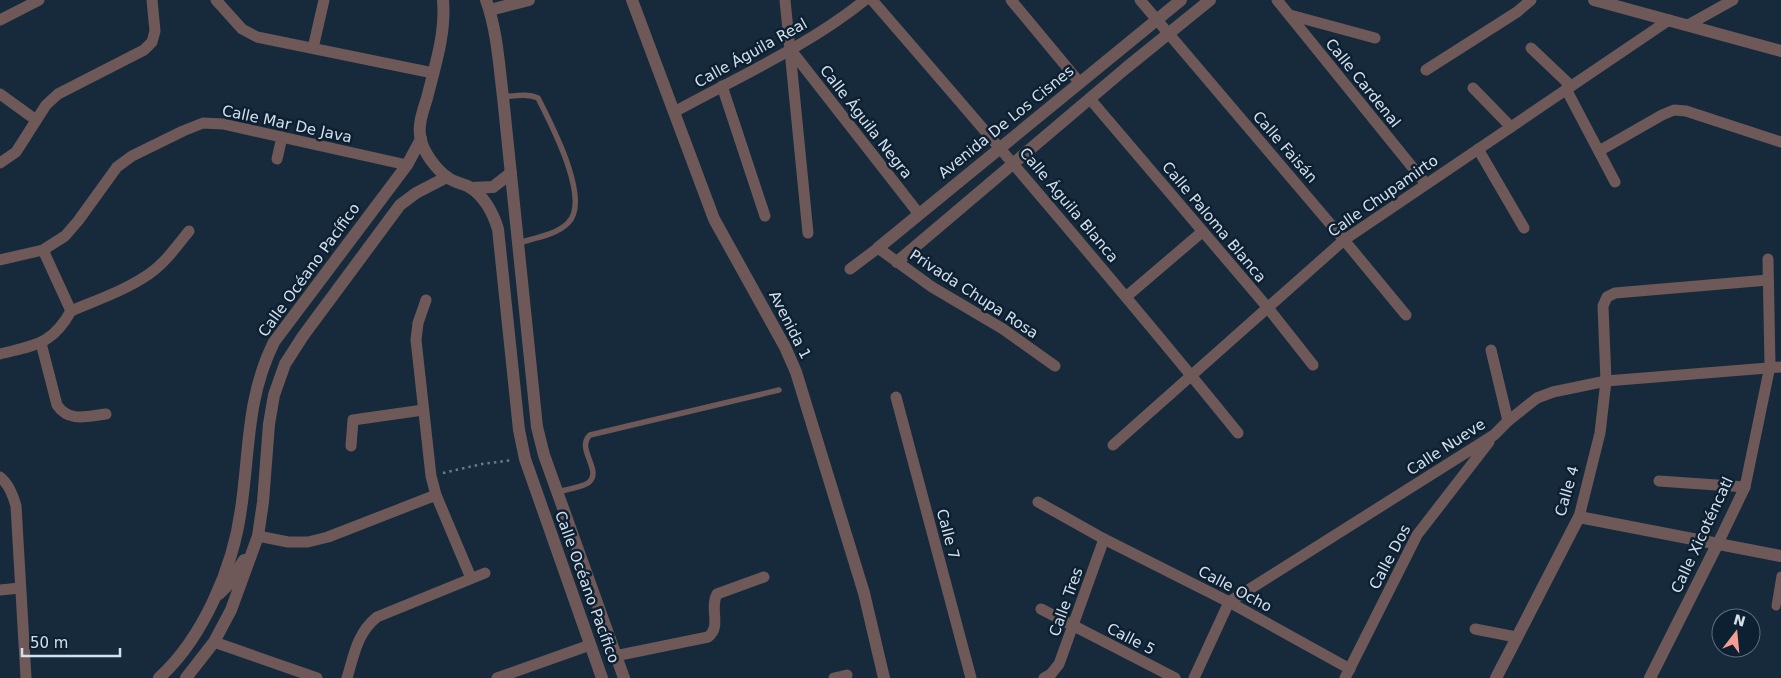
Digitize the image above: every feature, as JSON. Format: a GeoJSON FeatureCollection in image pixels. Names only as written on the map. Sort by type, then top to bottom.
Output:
{"type":"FeatureCollection","features":[{"type":"Feature","properties":{"kind":"street"},"geometry":{"type":"LineString","coordinates":[[0,20],[39,0]]}},
{"type":"Feature","properties":{"kind":"street"},"geometry":{"type":"LineString","coordinates":[[0,163],[16,152],[46,105],[58,94],[144,50],[152,42],[155,30],[152,0]]}},
{"type":"Feature","properties":{"kind":"street"},"geometry":{"type":"LineString","coordinates":[[216,0],[242,29],[257,37],[433,73]]}},
{"type":"Feature","properties":{"kind":"street"},"geometry":{"type":"LineString","coordinates":[[313,48],[324,0]]}},
{"type":"Feature","properties":{"kind":"street","name":"Calle Océano Pacífico"},"geometry":{"type":"LineString","coordinates":[[159,678],[170,668],[194,635],[216,597],[238,531],[242,509],[250,420],[256,388],[274,342],[406,165],[420,139],[420,124],[442,36],[443,0]]}},
{"type":"Feature","properties":{"kind":"street"},"geometry":{"type":"LineString","coordinates":[[488,5],[529,0]]}},
{"type":"Feature","properties":{"kind":"street","name":"Avenida 1"},"geometry":{"type":"LineString","coordinates":[[632,0],[714,219],[785,347],[796,372],[864,593],[884,678]]}},
{"type":"Feature","properties":{"kind":"street"},"geometry":{"type":"LineString","coordinates":[[785,0],[808,233]]}},
{"type":"Feature","properties":{"kind":"street","name":"Calle Águila Real"},"geometry":{"type":"LineString","coordinates":[[674,112],[843,18],[865,0]]}},
{"type":"Feature","properties":{"kind":"street","name":"Calle Águila Blanca"},"geometry":{"type":"LineString","coordinates":[[872,0],[1014,163],[1238,433]]}},
{"type":"Feature","properties":{"kind":"street"},"geometry":{"type":"LineString","coordinates":[[1011,0],[1080,83]]}},
{"type":"Feature","properties":{"kind":"street","name":"Calle Faisán"},"geometry":{"type":"LineString","coordinates":[[1140,0],[1406,315]]}},
{"type":"Feature","properties":{"kind":"street","name":"Avenida De Los Cisnes"},"geometry":{"type":"LineString","coordinates":[[850,269],[1181,0]]}},
{"type":"Feature","properties":{"kind":"street"},"geometry":{"type":"LineString","coordinates":[[897,262],[1210,0]]}},
{"type":"Feature","properties":{"kind":"street","name":"Calle Cardenal"},"geometry":{"type":"LineString","coordinates":[[1277,0],[1426,184]]}},
{"type":"Feature","properties":{"kind":"street"},"geometry":{"type":"LineString","coordinates":[[1426,70],[1517,12],[1531,0]]}},
{"type":"Feature","properties":{"kind":"street"},"geometry":{"type":"LineString","coordinates":[[1594,0],[1781,51]]}},
{"type":"Feature","properties":{"kind":"street"},"geometry":{"type":"LineString","coordinates":[[1688,25],[1733,0]]}},
{"type":"Feature","properties":{"kind":"street","name":"Calle Océano Pacífico"},"geometry":{"type":"LineString","coordinates":[[488,5],[503,97],[537,427],[544,455],[624,678]]}},
{"type":"Feature","properties":{"kind":"street"},"geometry":{"type":"LineString","coordinates":[[1290,15],[1375,38]]}},
{"type":"Feature","properties":{"kind":"street","name":"Calle Chupamirto"},"geometry":{"type":"LineString","coordinates":[[1113,445],[1344,240],[1669,20]]}},
{"type":"Feature","properties":{"kind":"street"},"geometry":{"type":"LineString","coordinates":[[1531,48],[1569,88],[1598,151],[1615,182]]}},
{"type":"Feature","properties":{"kind":"street","name":"Calle Águila Negra"},"geometry":{"type":"LineString","coordinates":[[790,49],[919,214]]}},
{"type":"Feature","properties":{"kind":"street"},"geometry":{"type":"LineString","coordinates":[[722,86],[765,216]]}},
{"type":"Feature","properties":{"kind":"street"},"geometry":{"type":"LineString","coordinates":[[1473,88],[1511,127]]}},
{"type":"Feature","properties":{"kind":"street"},"geometry":{"type":"LineString","coordinates":[[0,94],[36,120]]}},
{"type":"Feature","properties":{"kind":"street","name":"Calle Paloma Blanca"},"geometry":{"type":"LineString","coordinates":[[1090,99],[1268,308],[1313,365]]}},
{"type":"Feature","properties":{"kind":"street"},"geometry":{"type":"LineString","coordinates":[[1598,151],[1674,110],[1686,111],[1781,142]]}},
{"type":"Feature","properties":{"kind":"street","name":"Calle Mar De Java"},"geometry":{"type":"LineString","coordinates":[[0,260],[44,250],[65,236],[117,168],[132,156],[183,131],[203,124],[223,124],[406,165]]}},
{"type":"Feature","properties":{"kind":"street"},"geometry":{"type":"LineString","coordinates":[[277,159],[282,137]]}},
{"type":"Feature","properties":{"kind":"street","name":"Calle Océano Pacífico"},"geometry":{"type":"LineString","coordinates":[[420,139],[435,166],[447,177],[471,188],[484,199],[493,212],[498,229],[519,430],[525,459],[602,678]]}},
{"type":"Feature","properties":{"kind":"street"},"geometry":{"type":"LineString","coordinates":[[1478,150],[1524,228]]}},
{"type":"Feature","properties":{"kind":"street"},"geometry":{"type":"LineString","coordinates":[[471,188],[493,187],[511,173]]}},
{"type":"Feature","properties":{"kind":"street"},"geometry":{"type":"LineString","coordinates":[[186,678],[214,642],[232,610],[258,536],[274,394],[285,364],[302,336],[400,205],[416,192],[447,177]]}},
{"type":"Feature","properties":{"kind":"street"},"geometry":{"type":"LineString","coordinates":[[0,354],[41,343],[53,336],[64,324],[71,311],[150,273],[166,259],[189,231]]}},
{"type":"Feature","properties":{"kind":"street"},"geometry":{"type":"LineString","coordinates":[[1126,296],[1202,232]]}},
{"type":"Feature","properties":{"kind":"street","name":"Privada Chupa Rosa"},"geometry":{"type":"LineString","coordinates":[[878,248],[932,287],[1003,329],[1055,366]]}},
{"type":"Feature","properties":{"kind":"street"},"geometry":{"type":"LineString","coordinates":[[44,250],[71,311]]}},
{"type":"Feature","properties":{"kind":"street","name":"Calle Xicoténcatl"},"geometry":{"type":"LineString","coordinates":[[1650,678],[1745,487],[1776,366],[1768,280],[1768,259]]}},
{"type":"Feature","properties":{"kind":"street","name":"Calle 4"},"geometry":{"type":"LineString","coordinates":[[1496,678],[1579,517],[1600,433],[1606,381],[1602,306],[1607,297],[1615,293],[1768,280]]}},
{"type":"Feature","properties":{"kind":"street"},"geometry":{"type":"LineString","coordinates":[[426,300],[418,323],[416,340],[431,476],[436,495],[470,578]]}},
{"type":"Feature","properties":{"kind":"street"},"geometry":{"type":"LineString","coordinates":[[41,343],[57,405],[62,414],[72,417],[106,414]]}},
{"type":"Feature","properties":{"kind":"street"},"geometry":{"type":"LineString","coordinates":[[1491,350],[1508,421]]}},
{"type":"Feature","properties":{"kind":"street","name":"Calle Nueve"},"geometry":{"type":"LineString","coordinates":[[1229,602],[1494,434],[1537,398],[1553,392],[1606,381],[1776,366]]}},
{"type":"Feature","properties":{"kind":"street","name":"Calle 7"},"geometry":{"type":"LineString","coordinates":[[896,397],[971,678]]}},
{"type":"Feature","properties":{"kind":"street"},"geometry":{"type":"LineString","coordinates":[[351,446],[352,420],[423,410]]}},
{"type":"Feature","properties":{"kind":"street","name":"Calle Dos"},"geometry":{"type":"LineString","coordinates":[[1348,673],[1416,535],[1494,434]]}},
{"type":"Feature","properties":{"kind":"street"},"geometry":{"type":"LineString","coordinates":[[0,478],[12,494],[16,506],[26,678]]}},
{"type":"Feature","properties":{"kind":"street"},"geometry":{"type":"LineString","coordinates":[[1659,482],[1745,487]]}},
{"type":"Feature","properties":{"kind":"street"},"geometry":{"type":"LineString","coordinates":[[258,536],[288,542],[308,542],[328,537],[436,495]]}},
{"type":"Feature","properties":{"kind":"street","name":"Calle Ocho"},"geometry":{"type":"LineString","coordinates":[[1038,502],[1104,539],[1229,602],[1348,673]]}},
{"type":"Feature","properties":{"kind":"street"},"geometry":{"type":"LineString","coordinates":[[1579,517],[1781,556]]}},
{"type":"Feature","properties":{"kind":"street"},"geometry":{"type":"LineString","coordinates":[[552,537],[570,530]]}},
{"type":"Feature","properties":{"kind":"street"},"geometry":{"type":"LineString","coordinates":[[216,597],[238,571],[258,536]]}},
{"type":"Feature","properties":{"kind":"street","name":"Calle Tres"},"geometry":{"type":"LineString","coordinates":[[1047,676],[1059,664],[1104,539]]}},
{"type":"Feature","properties":{"kind":"street"},"geometry":{"type":"LineString","coordinates":[[347,678],[360,636],[376,617],[485,573]]}},
{"type":"Feature","properties":{"kind":"street"},"geometry":{"type":"LineString","coordinates":[[1776,606],[1781,576]]}},
{"type":"Feature","properties":{"kind":"street"},"geometry":{"type":"LineString","coordinates":[[615,656],[708,637],[713,633],[715,627],[713,604],[718,594],[764,577]]}},
{"type":"Feature","properties":{"kind":"street"},"geometry":{"type":"LineString","coordinates":[[0,590],[20,588]]}},
{"type":"Feature","properties":{"kind":"street"},"geometry":{"type":"LineString","coordinates":[[1194,678],[1229,602]]}},
{"type":"Feature","properties":{"kind":"street","name":"Calle 5"},"geometry":{"type":"LineString","coordinates":[[1041,609],[1174,678]]}},
{"type":"Feature","properties":{"kind":"street"},"geometry":{"type":"LineString","coordinates":[[1475,629],[1516,637]]}},
{"type":"Feature","properties":{"kind":"street"},"geometry":{"type":"LineString","coordinates":[[214,642],[317,678]]}},
{"type":"Feature","properties":{"kind":"street"},"geometry":{"type":"LineString","coordinates":[[497,678],[590,646]]}},
{"type":"Feature","properties":{"kind":"street"},"geometry":{"type":"LineString","coordinates":[[834,678],[847,675]]}},
{"type":"Feature","properties":{"kind":"lane"},"geometry":{"type":"LineString","coordinates":[[503,97],[522,95],[538,98],[558,140],[575,188],[576,208],[570,222],[558,231],[518,243]]}},
{"type":"Feature","properties":{"kind":"lane"},"geometry":{"type":"LineString","coordinates":[[557,492],[587,483],[592,478],[593,472],[585,446],[586,439],[590,435],[778,390]]}},
{"type":"Feature","properties":{"kind":"path"},"geometry":{"type":"LineString","coordinates":[[431,476],[482,464],[525,459]]}}]}
